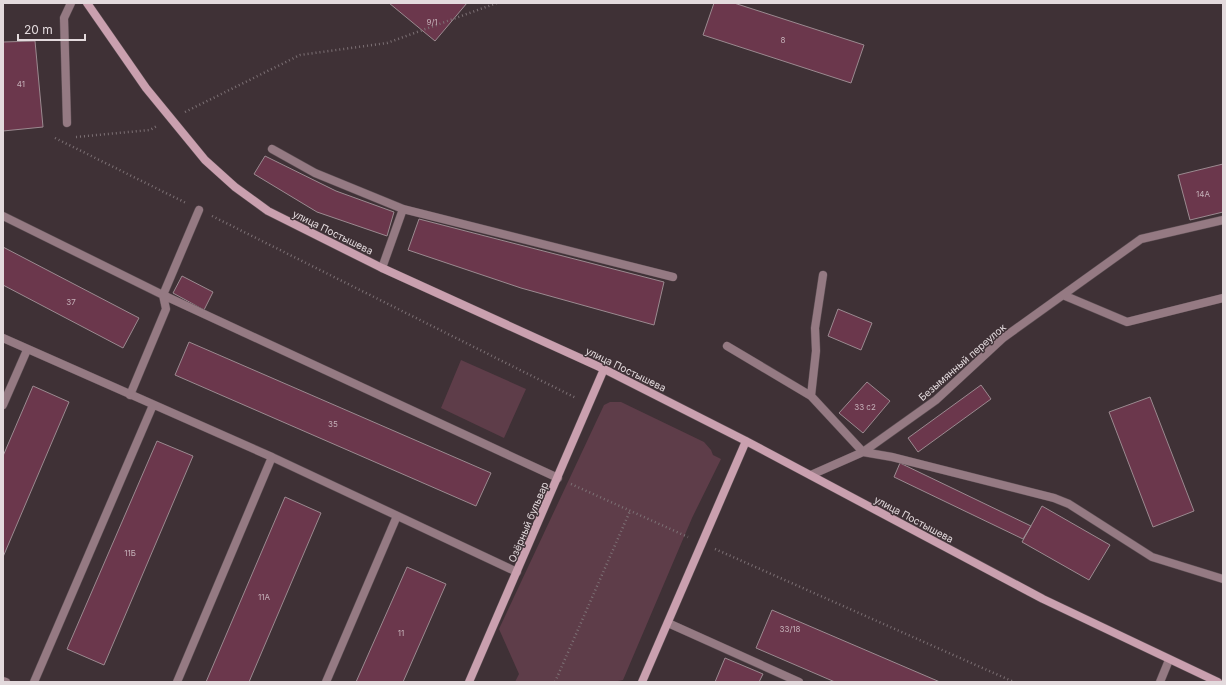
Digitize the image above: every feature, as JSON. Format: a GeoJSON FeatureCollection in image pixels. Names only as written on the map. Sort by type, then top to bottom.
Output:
{"type":"FeatureCollection","features":[{"type":"Feature","properties":{"kind":"main road","name":"улица Постышева"},"geometry":{"type":"LineString","coordinates":[[87,3],[146,88],[205,160],[235,187],[263,207],[321,239],[382,268],[604,369],[746,441],[1043,599],[1218,682]]}},
{"type":"Feature","properties":{"kind":"main road","name":"Озёрный бульвар"},"geometry":{"type":"LineString","coordinates":[[469,682],[604,369]]}},
{"type":"Feature","properties":{"kind":"main road"},"geometry":{"type":"LineString","coordinates":[[642,682],[746,441]]}},
{"type":"Feature","properties":{"kind":"lane"},"geometry":{"type":"LineString","coordinates":[[67,122],[64,18],[70,3]]}},
{"type":"Feature","properties":{"kind":"lane"},"geometry":{"type":"LineString","coordinates":[[272,149],[315,173],[403,209],[673,277]]}},
{"type":"Feature","properties":{"kind":"lane"},"geometry":{"type":"LineString","coordinates":[[382,268],[403,209]]}},
{"type":"Feature","properties":{"kind":"lane"},"geometry":{"type":"LineString","coordinates":[[130,395],[166,310],[163,295],[199,210]]}},
{"type":"Feature","properties":{"kind":"lane"},"geometry":{"type":"LineString","coordinates":[[3,216],[163,295],[558,478]]}},
{"type":"Feature","properties":{"kind":"lane","name":"Безымянный переулок"},"geometry":{"type":"LineString","coordinates":[[811,476],[863,452],[936,400],[1003,338],[1141,239],[1223,220]]}},
{"type":"Feature","properties":{"kind":"lane"},"geometry":{"type":"LineString","coordinates":[[811,396],[816,351],[815,328],[823,275]]}},
{"type":"Feature","properties":{"kind":"lane"},"geometry":{"type":"LineString","coordinates":[[1063,295],[1128,322],[1223,298]]}},
{"type":"Feature","properties":{"kind":"lane"},"geometry":{"type":"LineString","coordinates":[[3,338],[27,350],[272,457],[517,572]]}},
{"type":"Feature","properties":{"kind":"lane"},"geometry":{"type":"LineString","coordinates":[[727,346],[811,396],[863,452],[899,458],[1021,491],[1054,498],[1069,504],[1152,557],[1223,579]]}},
{"type":"Feature","properties":{"kind":"lane"},"geometry":{"type":"LineString","coordinates":[[3,405],[27,350]]}},
{"type":"Feature","properties":{"kind":"lane"},"geometry":{"type":"LineString","coordinates":[[34,682],[153,405]]}},
{"type":"Feature","properties":{"kind":"lane"},"geometry":{"type":"LineString","coordinates":[[177,682],[272,457]]}},
{"type":"Feature","properties":{"kind":"lane"},"geometry":{"type":"LineString","coordinates":[[326,682],[397,516]]}},
{"type":"Feature","properties":{"kind":"lane"},"geometry":{"type":"LineString","coordinates":[[668,623],[796,681]]}},
{"type":"Feature","properties":{"kind":"lane"},"geometry":{"type":"LineString","coordinates":[[1160,682],[1169,660]]}},
{"type":"Feature","properties":{"kind":"path"},"geometry":{"type":"LineString","coordinates":[[71,137],[150,130],[300,55],[387,43],[497,3]]}},
{"type":"Feature","properties":{"kind":"path"},"geometry":{"type":"LineString","coordinates":[[63,138],[55,138],[589,404]]}},
{"type":"Feature","properties":{"kind":"path"},"geometry":{"type":"LineString","coordinates":[[558,478],[1014,682]]}},
{"type":"Feature","properties":{"kind":"path"},"geometry":{"type":"LineString","coordinates":[[555,682],[630,511]]}},
{"type":"Feature","properties":{"kind":"shaded area"},"geometry":{"type":"Polygon","coordinates":[[[461,360],[526,389],[504,438],[441,408],[461,360]]]}},
{"type":"Feature","properties":{"kind":"shaded area"},"geometry":{"type":"Polygon","coordinates":[[[610,402],[621,402],[704,442],[711,450],[713,455],[721,459],[692,518],[623,680],[613,682],[515,682],[519,674],[499,629],[604,405],[610,402]]]}},
{"type":"Feature","properties":{"kind":"building"},"geometry":{"type":"Polygon","coordinates":[[[389,3],[467,3],[435,41],[389,3]]]}},
{"type":"Feature","properties":{"kind":"building"},"geometry":{"type":"Polygon","coordinates":[[[714,3],[734,3],[864,45],[851,83],[703,35],[714,3]]]}},
{"type":"Feature","properties":{"kind":"building"},"geometry":{"type":"Polygon","coordinates":[[[35,41],[43,127],[3,131],[3,42],[35,41]]]}},
{"type":"Feature","properties":{"kind":"building"},"geometry":{"type":"Polygon","coordinates":[[[265,156],[336,191],[394,212],[387,236],[317,212],[254,174],[265,156]]]}},
{"type":"Feature","properties":{"kind":"building"},"geometry":{"type":"Polygon","coordinates":[[[1223,164],[1223,212],[1190,220],[1178,175],[1223,164]]]}},
{"type":"Feature","properties":{"kind":"building"},"geometry":{"type":"Polygon","coordinates":[[[419,219],[664,282],[654,325],[521,288],[408,250],[419,219]]]}},
{"type":"Feature","properties":{"kind":"building"},"geometry":{"type":"Polygon","coordinates":[[[3,247],[139,318],[123,348],[3,285],[3,247]]]}},
{"type":"Feature","properties":{"kind":"building"},"geometry":{"type":"Polygon","coordinates":[[[182,276],[213,292],[204,310],[173,293],[182,276]]]}},
{"type":"Feature","properties":{"kind":"building"},"geometry":{"type":"Polygon","coordinates":[[[838,309],[872,323],[861,350],[828,336],[838,309]]]}},
{"type":"Feature","properties":{"kind":"building"},"geometry":{"type":"Polygon","coordinates":[[[189,342],[491,473],[476,506],[175,375],[189,342]]]}},
{"type":"Feature","properties":{"kind":"building"},"geometry":{"type":"Polygon","coordinates":[[[867,382],[890,401],[863,433],[839,413],[867,382]]]}},
{"type":"Feature","properties":{"kind":"building"},"geometry":{"type":"Polygon","coordinates":[[[981,385],[991,399],[918,452],[908,438],[981,385]]]}},
{"type":"Feature","properties":{"kind":"building"},"geometry":{"type":"Polygon","coordinates":[[[33,386],[69,402],[3,557],[3,456],[33,386]]]}},
{"type":"Feature","properties":{"kind":"building"},"geometry":{"type":"Polygon","coordinates":[[[1150,397],[1194,511],[1153,527],[1109,412],[1150,397]]]}},
{"type":"Feature","properties":{"kind":"building"},"geometry":{"type":"Polygon","coordinates":[[[157,441],[193,456],[104,665],[67,649],[157,441]]]}},
{"type":"Feature","properties":{"kind":"building"},"geometry":{"type":"Polygon","coordinates":[[[900,463],[1031,526],[1023,539],[894,477],[900,463]]]}},
{"type":"Feature","properties":{"kind":"building"},"geometry":{"type":"Polygon","coordinates":[[[285,497],[321,513],[249,682],[206,682],[285,497]]]}},
{"type":"Feature","properties":{"kind":"building"},"geometry":{"type":"Polygon","coordinates":[[[1042,506],[1110,545],[1089,580],[1022,542],[1042,506]]]}},
{"type":"Feature","properties":{"kind":"building"},"geometry":{"type":"Polygon","coordinates":[[[407,567],[446,584],[403,682],[356,682],[407,567]]]}},
{"type":"Feature","properties":{"kind":"building"},"geometry":{"type":"Polygon","coordinates":[[[772,610],[940,682],[835,682],[756,648],[772,610]]]}},
{"type":"Feature","properties":{"kind":"building"},"geometry":{"type":"Polygon","coordinates":[[[725,658],[763,674],[759,682],[715,682],[725,658]]]}}]}
